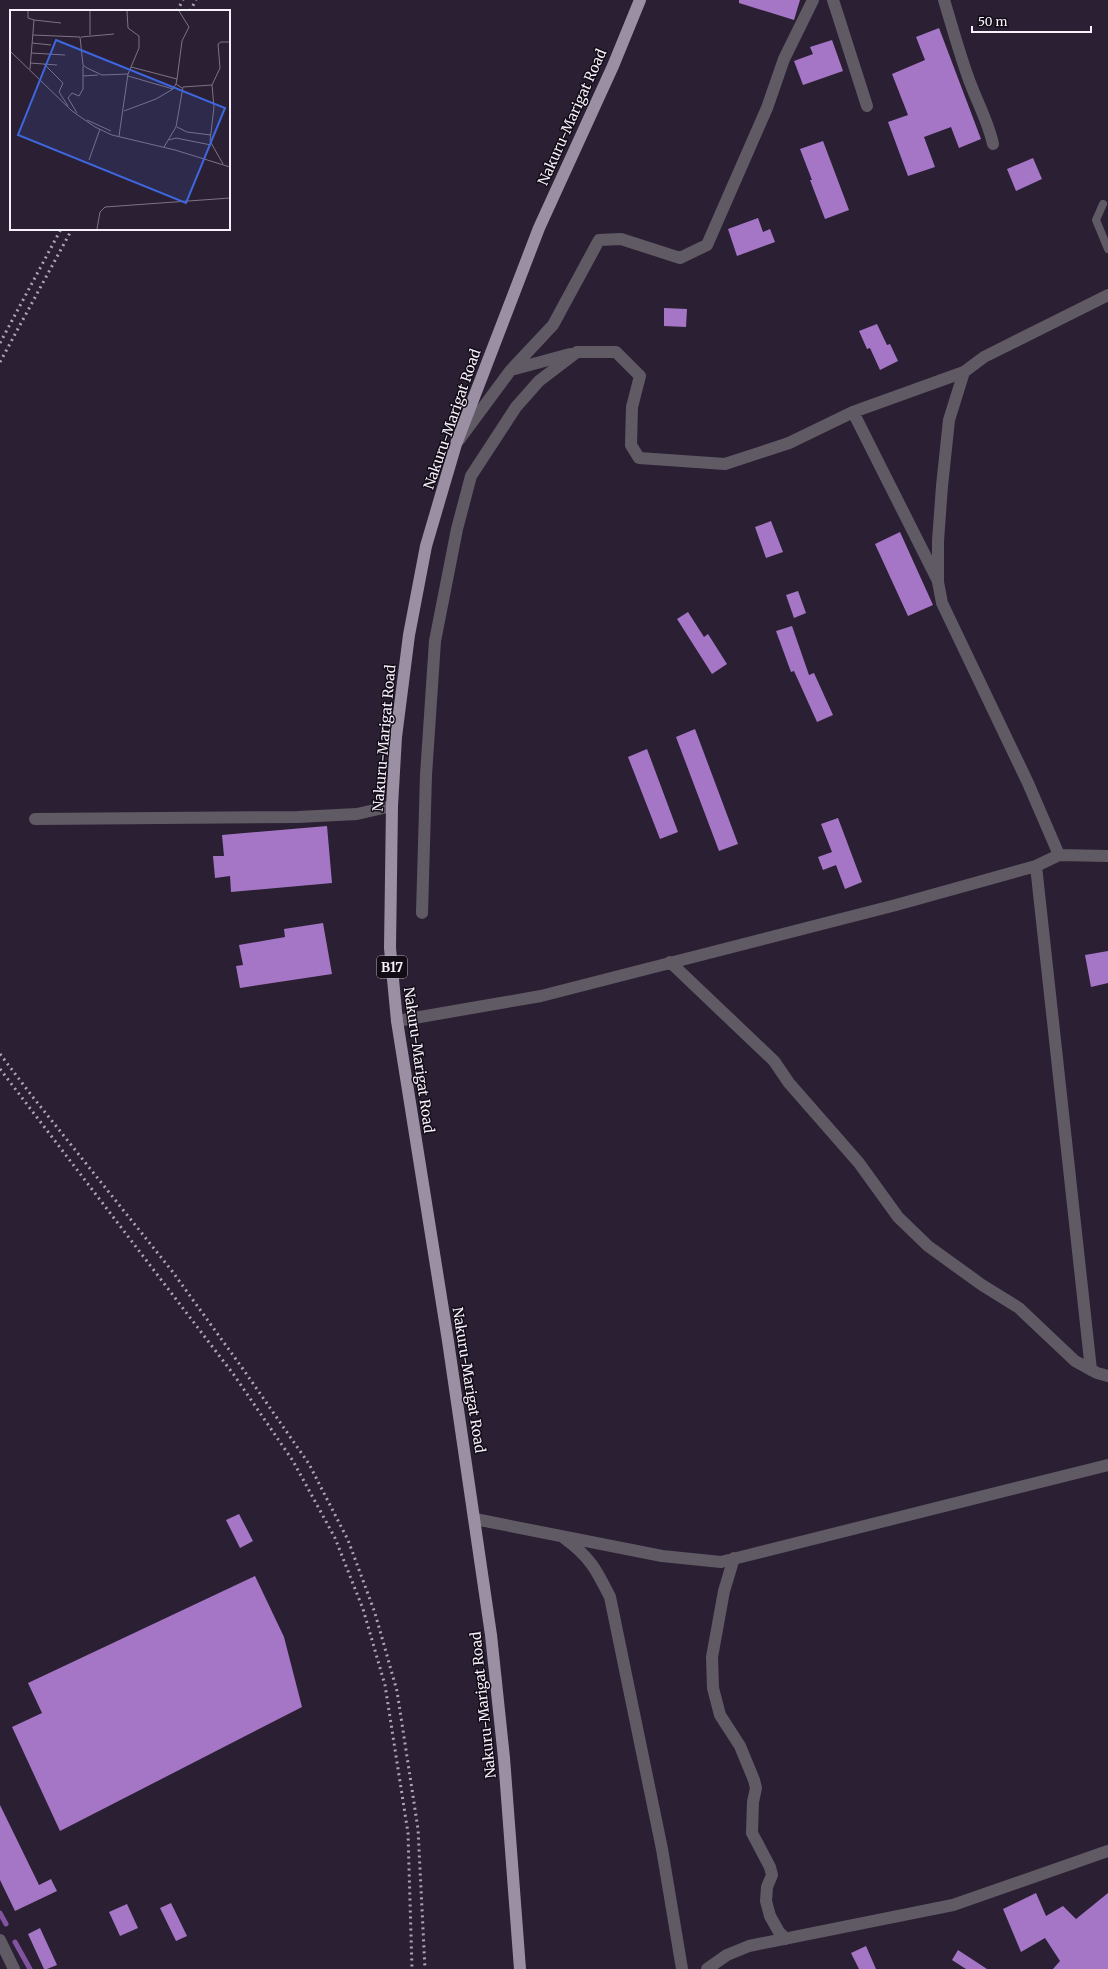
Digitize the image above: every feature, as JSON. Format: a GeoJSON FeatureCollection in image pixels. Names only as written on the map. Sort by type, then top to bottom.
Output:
{"type":"FeatureCollection","features":[{"type":"Feature","properties":{"kind":"main road","name":"Nakuru-Marigat Road"},"geometry":{"type":"LineString","coordinates":[[520,1969],[504,1758],[491,1635],[475,1519],[397,1021],[390,948],[392,806],[396,737],[409,635],[426,546],[456,444],[539,228],[609,73],[640,0]]}},
{"type":"Feature","properties":{"kind":"street"},"geometry":{"type":"LineString","coordinates":[[456,444],[510,370],[553,325],[599,240],[621,239],[680,258],[707,245],[767,108],[784,59],[813,0]]}},
{"type":"Feature","properties":{"kind":"street"},"geometry":{"type":"LineString","coordinates":[[834,0],[867,106]]}},
{"type":"Feature","properties":{"kind":"street"},"geometry":{"type":"LineString","coordinates":[[944,0],[968,78],[980,110],[989,125],[993,144]]}},
{"type":"Feature","properties":{"kind":"street"},"geometry":{"type":"LineString","coordinates":[[510,370],[577,352],[616,352],[640,376],[632,407],[631,430],[631,445],[639,458],[725,464],[789,443],[853,412],[964,372],[984,357],[1108,295]]}},
{"type":"Feature","properties":{"kind":"street"},"geometry":{"type":"LineString","coordinates":[[422,913],[426,775],[435,641],[457,529],[471,476],[516,407],[539,381],[577,352]]}},
{"type":"Feature","properties":{"kind":"street"},"geometry":{"type":"LineString","coordinates":[[964,372],[950,420],[938,541],[938,582],[942,603],[1028,783],[1059,855]]}},
{"type":"Feature","properties":{"kind":"street"},"geometry":{"type":"LineString","coordinates":[[853,412],[938,582]]}},
{"type":"Feature","properties":{"kind":"street"},"geometry":{"type":"LineString","coordinates":[[34,820],[298,817],[358,814],[392,806]]}},
{"type":"Feature","properties":{"kind":"street"},"geometry":{"type":"LineString","coordinates":[[397,1021],[540,996],[896,905],[1036,866],[1059,855],[1108,856]]}},
{"type":"Feature","properties":{"kind":"street"},"geometry":{"type":"LineString","coordinates":[[1036,866],[1091,1370]]}},
{"type":"Feature","properties":{"kind":"street"},"geometry":{"type":"LineString","coordinates":[[670,962],[774,1061],[789,1083],[859,1163],[903,1222],[928,1246],[982,1286],[1019,1308],[1075,1361],[1091,1370],[1108,1376]]}},
{"type":"Feature","properties":{"kind":"street"},"geometry":{"type":"LineString","coordinates":[[475,1519],[662,1556],[721,1562],[1108,1465]]}},
{"type":"Feature","properties":{"kind":"street"},"geometry":{"type":"LineString","coordinates":[[562,1536],[579,1549],[596,1568],[610,1597],[662,1849],[682,1969]]}},
{"type":"Feature","properties":{"kind":"street"},"geometry":{"type":"LineString","coordinates":[[734,1558],[724,1591],[712,1658],[713,1688],[720,1715],[740,1746],[754,1780],[756,1788],[753,1802],[752,1833],[770,1867],[772,1875],[767,1887],[766,1901],[770,1916],[779,1932],[786,1940]]}},
{"type":"Feature","properties":{"kind":"street"},"geometry":{"type":"LineString","coordinates":[[707,1969],[727,1955],[749,1946],[786,1940],[953,1905],[1108,1851]]}},
{"type":"Feature","properties":{"kind":"street"},"geometry":{"type":"LineString","coordinates":[[0,1940],[14,1969]]}},
{"type":"Feature","properties":{"kind":"lane"},"geometry":{"type":"LineString","coordinates":[[1103,204],[1096,220],[1108,249]]}},
{"type":"Feature","properties":{"kind":"building"},"geometry":{"type":"Polygon","coordinates":[[[739,0],[800,0],[794,20],[739,3],[739,0]]]}},
{"type":"Feature","properties":{"kind":"building"},"geometry":{"type":"Polygon","coordinates":[[[939,28],[981,139],[959,148],[951,127],[924,137],[935,167],[908,176],[888,122],[908,115],[892,74],[925,60],[916,37],[939,28]]]}},
{"type":"Feature","properties":{"kind":"building"},"geometry":{"type":"Polygon","coordinates":[[[832,40],[843,71],[803,85],[794,61],[813,54],[810,47],[832,40]]]}},
{"type":"Feature","properties":{"kind":"building"},"geometry":{"type":"Polygon","coordinates":[[[823,141],[849,210],[825,219],[800,149],[823,141]]]}},
{"type":"Feature","properties":{"kind":"building"},"geometry":{"type":"Polygon","coordinates":[[[1033,158],[1042,179],[1016,191],[1007,169],[1033,158]]]}},
{"type":"Feature","properties":{"kind":"building"},"geometry":{"type":"Polygon","coordinates":[[[758,218],[763,232],[770,229],[775,242],[737,256],[728,229],[758,218]]]}},
{"type":"Feature","properties":{"kind":"building"},"geometry":{"type":"Polygon","coordinates":[[[664,308],[687,309],[686,327],[664,326],[664,308]]]}},
{"type":"Feature","properties":{"kind":"building"},"geometry":{"type":"Polygon","coordinates":[[[877,324],[887,345],[890,344],[898,361],[880,370],[870,348],[867,349],[859,331],[877,324]]]}},
{"type":"Feature","properties":{"kind":"building"},"geometry":{"type":"Polygon","coordinates":[[[771,521],[783,552],[766,558],[755,527],[771,521]]]}},
{"type":"Feature","properties":{"kind":"building"},"geometry":{"type":"Polygon","coordinates":[[[900,532],[933,605],[908,616],[875,544],[900,532]]]}},
{"type":"Feature","properties":{"kind":"building"},"geometry":{"type":"Polygon","coordinates":[[[798,591],[806,613],[794,618],[786,595],[798,591]]]}},
{"type":"Feature","properties":{"kind":"building"},"geometry":{"type":"Polygon","coordinates":[[[688,612],[704,637],[708,634],[727,664],[712,674],[677,619],[688,612]]]}},
{"type":"Feature","properties":{"kind":"building"},"geometry":{"type":"Polygon","coordinates":[[[792,626],[809,675],[814,673],[833,715],[817,722],[794,671],[791,672],[776,631],[792,626]]]}},
{"type":"Feature","properties":{"kind":"building"},"geometry":{"type":"Polygon","coordinates":[[[695,729],[738,844],[719,851],[676,737],[695,729]]]}},
{"type":"Feature","properties":{"kind":"building"},"geometry":{"type":"Polygon","coordinates":[[[647,749],[678,832],[660,839],[628,757],[647,749]]]}},
{"type":"Feature","properties":{"kind":"building"},"geometry":{"type":"Polygon","coordinates":[[[838,818],[862,882],[845,889],[836,865],[823,870],[818,857],[832,852],[821,824],[838,818]]]}},
{"type":"Feature","properties":{"kind":"building"},"geometry":{"type":"Polygon","coordinates":[[[327,826],[332,883],[231,892],[230,876],[215,878],[213,856],[224,856],[222,835],[327,826]]]}},
{"type":"Feature","properties":{"kind":"building"},"geometry":{"type":"Polygon","coordinates":[[[323,923],[332,974],[240,988],[236,966],[243,965],[239,945],[285,937],[284,929],[323,923]]]}},
{"type":"Feature","properties":{"kind":"building"},"geometry":{"type":"Polygon","coordinates":[[[1108,951],[1108,983],[1091,987],[1085,955],[1108,951]]]}},
{"type":"Feature","properties":{"kind":"building"},"geometry":{"type":"Polygon","coordinates":[[[239,1514],[253,1541],[240,1548],[226,1520],[239,1514]]]}},
{"type":"Feature","properties":{"kind":"building"},"geometry":{"type":"Polygon","coordinates":[[[255,1576],[284,1637],[302,1707],[60,1831],[12,1727],[42,1713],[28,1683],[255,1576]]]}},
{"type":"Feature","properties":{"kind":"building"},"geometry":{"type":"Polygon","coordinates":[[[0,1805],[39,1885],[51,1879],[57,1891],[15,1911],[0,1880],[0,1805]]]}},
{"type":"Feature","properties":{"kind":"building"},"geometry":{"type":"Polygon","coordinates":[[[1036,1893],[1046,1916],[1063,1906],[1076,1919],[1108,1893],[1108,1969],[1053,1969],[1060,1961],[1045,1938],[1021,1952],[1003,1909],[1036,1893]]]}},
{"type":"Feature","properties":{"kind":"building"},"geometry":{"type":"Polygon","coordinates":[[[171,1903],[187,1936],[176,1941],[160,1908],[171,1903]]]}},
{"type":"Feature","properties":{"kind":"building"},"geometry":{"type":"Polygon","coordinates":[[[127,1904],[138,1928],[120,1936],[109,1912],[127,1904]]]}},
{"type":"Feature","properties":{"kind":"building"},"geometry":{"type":"Polygon","coordinates":[[[40,1928],[57,1965],[47,1969],[44,1969],[28,1934],[40,1928]]]}},
{"type":"Feature","properties":{"kind":"building"},"geometry":{"type":"Polygon","coordinates":[[[866,1946],[876,1969],[859,1969],[851,1953],[866,1946]]]}},
{"type":"Feature","properties":{"kind":"building"},"geometry":{"type":"Polygon","coordinates":[[[958,1950],[987,1969],[966,1969],[952,1960],[958,1950]]]}},
{"type":"Feature","properties":{"kind":"waterway"},"geometry":{"type":"LineString","coordinates":[[0,1913],[6,1924]]}},
{"type":"Feature","properties":{"kind":"waterway"},"geometry":{"type":"LineString","coordinates":[[15,1942],[30,1969]]}},
{"type":"Feature","properties":{"kind":"railway"},"geometry":{"type":"LineString","coordinates":[[178,10],[183,0]]}},
{"type":"Feature","properties":{"kind":"railway"},"geometry":{"type":"LineString","coordinates":[[191,10],[196,0]]}},
{"type":"Feature","properties":{"kind":"railway"},"geometry":{"type":"LineString","coordinates":[[0,343],[60,230]]}},
{"type":"Feature","properties":{"kind":"railway"},"geometry":{"type":"LineString","coordinates":[[0,362],[71,230]]}},
{"type":"Feature","properties":{"kind":"railway"},"geometry":{"type":"LineString","coordinates":[[0,1054],[172,1271],[243,1369],[309,1464],[348,1540],[375,1613],[397,1691],[418,1829],[425,1969]]}},
{"type":"Feature","properties":{"kind":"railway"},"geometry":{"type":"LineString","coordinates":[[0,1069],[234,1375],[293,1461],[335,1538],[363,1609],[385,1685],[408,1833],[412,1969]]}}]}
